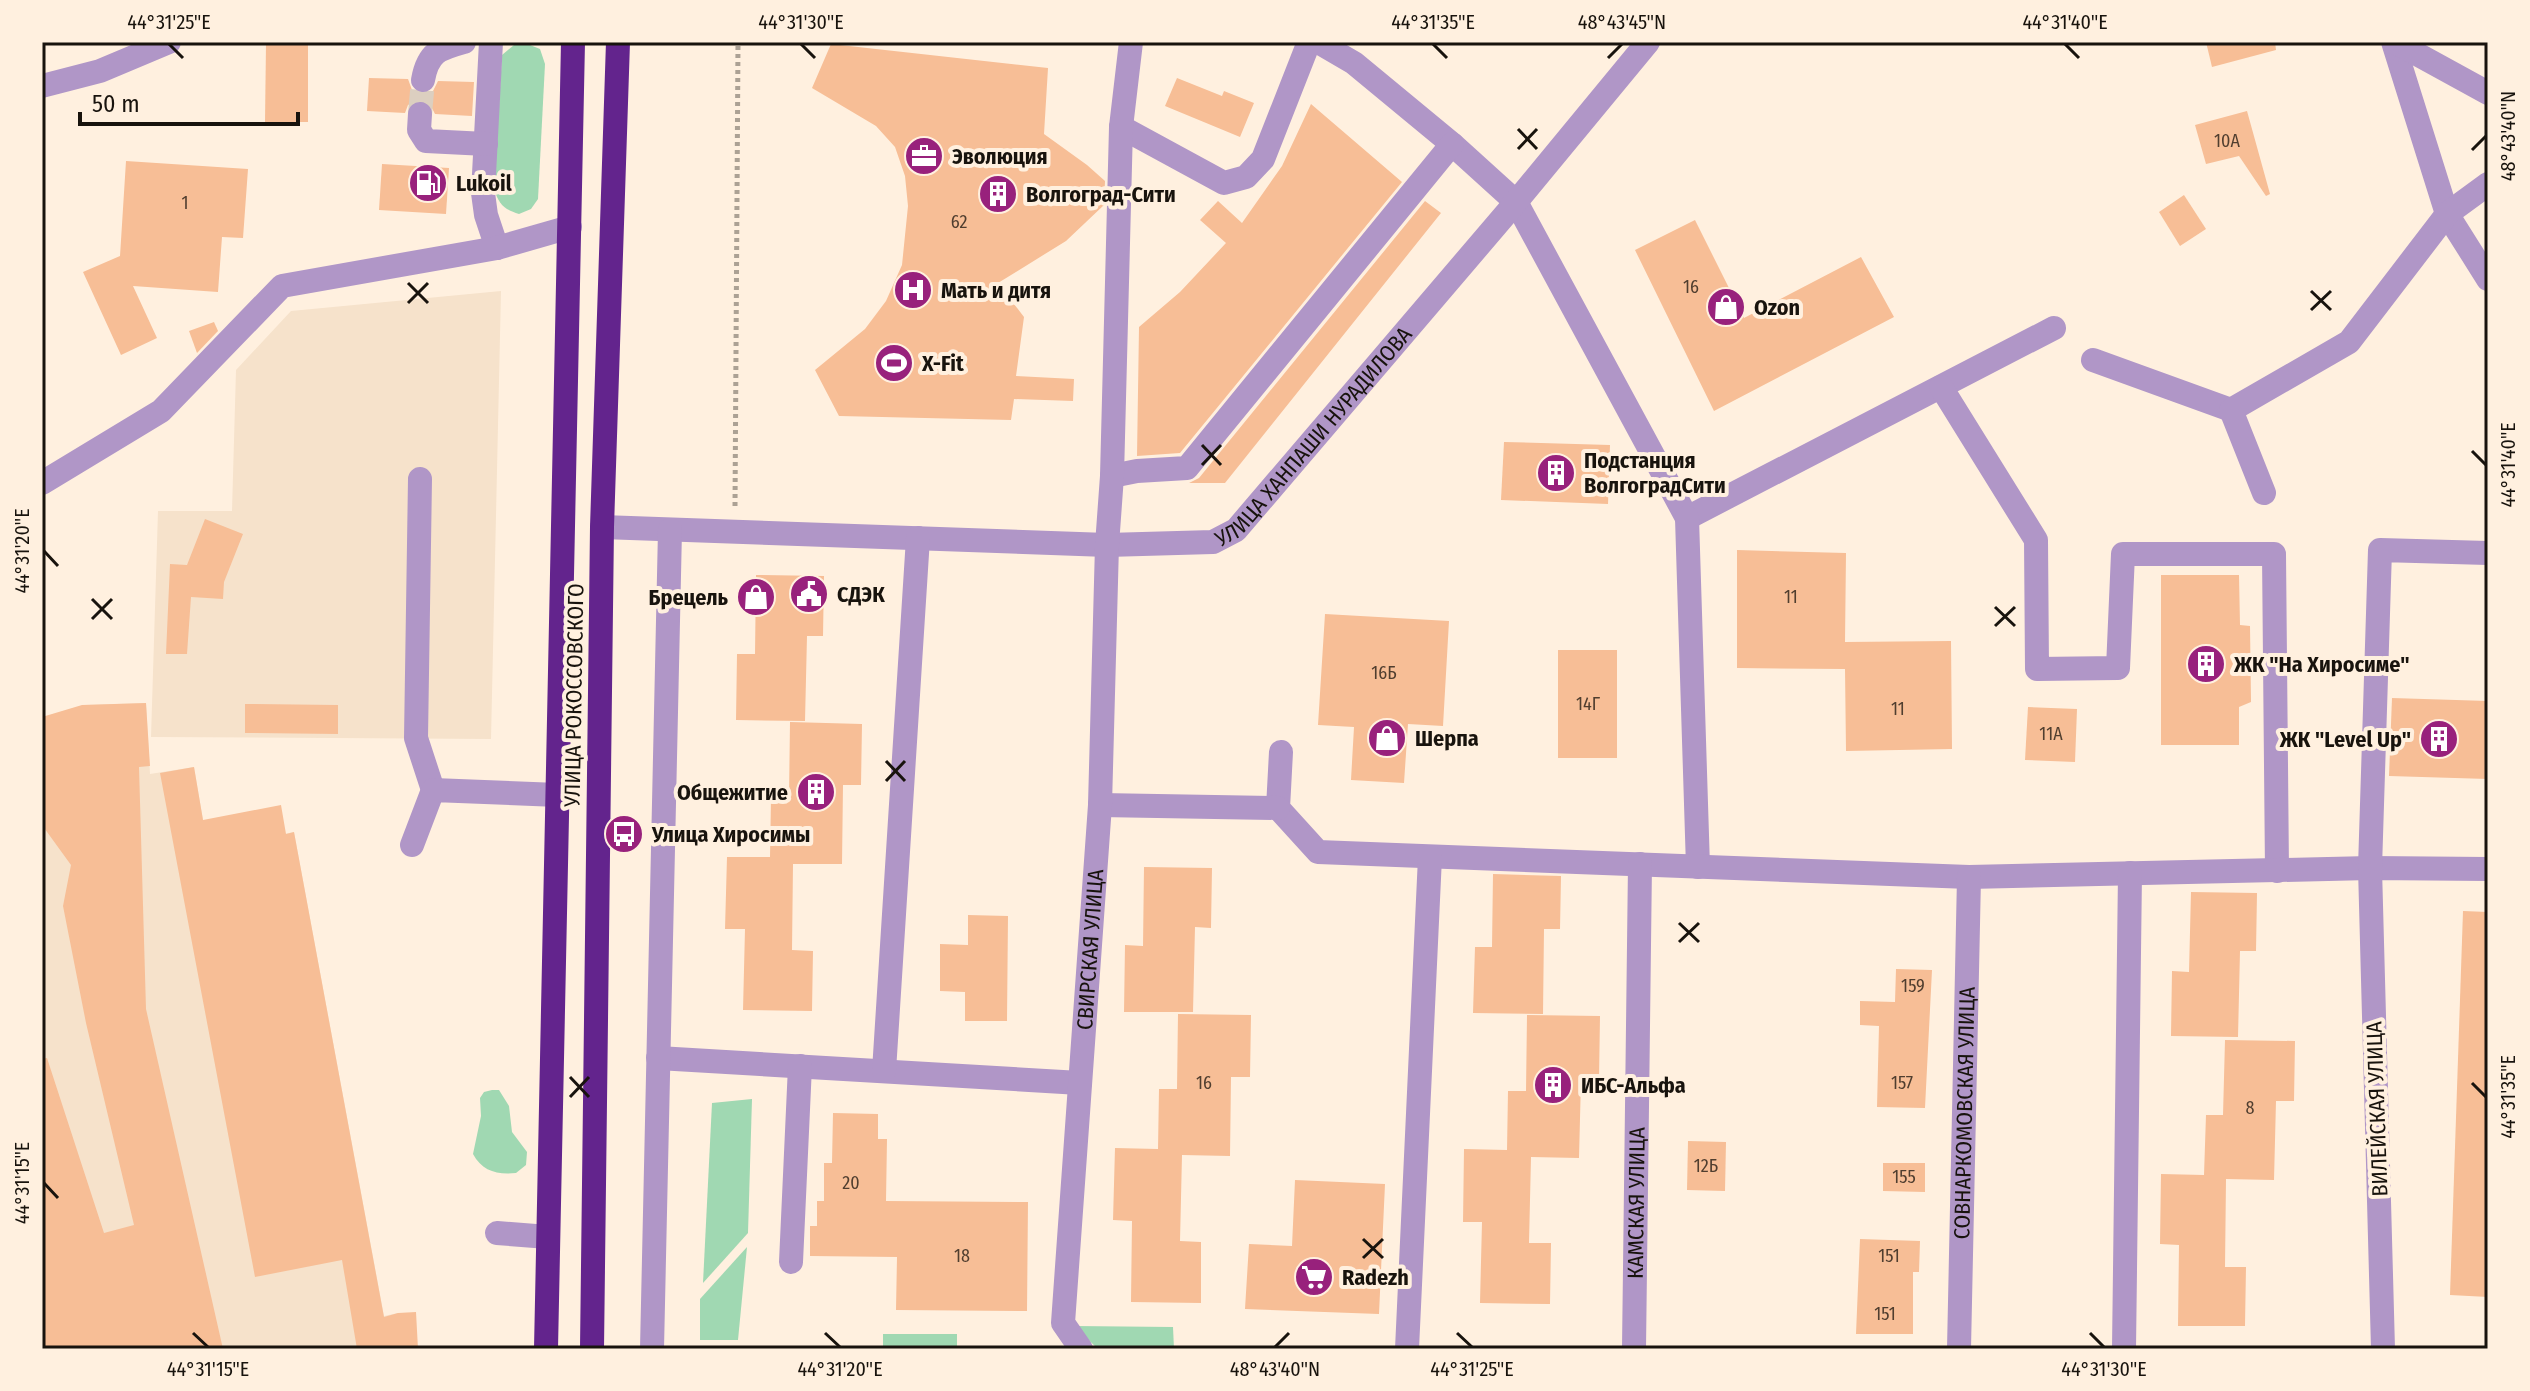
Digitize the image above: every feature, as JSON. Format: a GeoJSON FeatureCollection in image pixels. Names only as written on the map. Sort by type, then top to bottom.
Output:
{"type":"FeatureCollection","features":[{"type":"Feature","properties":{"kind":"highway","name":"УЛИЦА РОКОССОВСКОГО"},"geometry":{"type":"LineString","coordinates":[[546,1349],[573,42]]}},
{"type":"Feature","properties":{"kind":"highway","name":"УЛИЦА РОКОССОВСКОГО"},"geometry":{"type":"LineString","coordinates":[[592,1349],[602,527],[618,42]]}},
{"type":"Feature","properties":{"kind":"street"},"geometry":{"type":"LineString","coordinates":[[42,86],[100,71],[169,42]]}},
{"type":"Feature","properties":{"kind":"street"},"geometry":{"type":"LineString","coordinates":[[423,80],[426,63],[434,55],[445,47],[464,42]]}},
{"type":"Feature","properties":{"kind":"street"},"geometry":{"type":"LineString","coordinates":[[491,42],[484,206],[497,248]]}},
{"type":"Feature","properties":{"kind":"street","name":"СВИРСКАЯ УЛИЦА"},"geometry":{"type":"LineString","coordinates":[[1081,1349],[1063,1323],[1100,805],[1121,127],[1131,42]]}},
{"type":"Feature","properties":{"kind":"street"},"geometry":{"type":"LineString","coordinates":[[1121,127],[1224,183],[1246,177],[1263,159],[1309,42]]}},
{"type":"Feature","properties":{"kind":"street"},"geometry":{"type":"LineString","coordinates":[[1318,42],[1354,63],[1516,202],[1687,518],[1698,867]]}},
{"type":"Feature","properties":{"kind":"street","name":"УЛИЦА ХАНПАШИ НУРАДИЛОВА"},"geometry":{"type":"LineString","coordinates":[[602,527],[1107,545],[1213,542],[1236,530],[1648,42]]}},
{"type":"Feature","properties":{"kind":"street"},"geometry":{"type":"LineString","coordinates":[[2394,42],[2488,93]]}},
{"type":"Feature","properties":{"kind":"street"},"geometry":{"type":"LineString","coordinates":[[2394,42],[2447,214],[2488,279]]}},
{"type":"Feature","properties":{"kind":"street"},"geometry":{"type":"LineString","coordinates":[[420,114],[419,130],[426,141],[486,144]]}},
{"type":"Feature","properties":{"kind":"street"},"geometry":{"type":"LineString","coordinates":[[1112,476],[1187,468],[1452,144]]}},
{"type":"Feature","properties":{"kind":"street"},"geometry":{"type":"LineString","coordinates":[[2231,410],[2349,342],[2447,214],[2488,184]]}},
{"type":"Feature","properties":{"kind":"street"},"geometry":{"type":"LineString","coordinates":[[42,483],[161,411],[282,286],[497,248],[570,227]]}},
{"type":"Feature","properties":{"kind":"street"},"geometry":{"type":"LineString","coordinates":[[1687,518],[2054,328]]}},
{"type":"Feature","properties":{"kind":"street"},"geometry":{"type":"LineString","coordinates":[[2093,360],[2231,410],[2264,493]]}},
{"type":"Feature","properties":{"kind":"street"},"geometry":{"type":"LineString","coordinates":[[1941,387],[2036,540],[2037,669],[2118,668],[2123,554],[2274,554],[2277,871]]}},
{"type":"Feature","properties":{"kind":"street"},"geometry":{"type":"LineString","coordinates":[[412,845],[433,790],[416,738],[420,479]]}},
{"type":"Feature","properties":{"kind":"street"},"geometry":{"type":"LineString","coordinates":[[652,1349],[670,530]]}},
{"type":"Feature","properties":{"kind":"street"},"geometry":{"type":"LineString","coordinates":[[884,1071],[918,538]]}},
{"type":"Feature","properties":{"kind":"street","name":"ВИЛЕЙСКАЯ УЛИЦА"},"geometry":{"type":"LineString","coordinates":[[2383,1349],[2370,868],[2380,550],[2488,553]]}},
{"type":"Feature","properties":{"kind":"street"},"geometry":{"type":"LineString","coordinates":[[1281,752],[1278,808],[1318,852],[1969,877],[2370,868],[2488,869]]}},
{"type":"Feature","properties":{"kind":"street"},"geometry":{"type":"LineString","coordinates":[[433,790],[558,795]]}},
{"type":"Feature","properties":{"kind":"street"},"geometry":{"type":"LineString","coordinates":[[1100,805],[1278,808]]}},
{"type":"Feature","properties":{"kind":"street"},"geometry":{"type":"LineString","coordinates":[[1407,1349],[1430,857]]}},
{"type":"Feature","properties":{"kind":"street","name":"КАМСКАЯ УЛИЦА"},"geometry":{"type":"LineString","coordinates":[[1634,1349],[1640,864]]}},
{"type":"Feature","properties":{"kind":"street"},"geometry":{"type":"LineString","coordinates":[[2124,1349],[2130,873]]}},
{"type":"Feature","properties":{"kind":"street","name":"СОВНАРКОМОВСКАЯ УЛИЦА"},"geometry":{"type":"LineString","coordinates":[[1959,1349],[1969,877]]}},
{"type":"Feature","properties":{"kind":"street"},"geometry":{"type":"LineString","coordinates":[[658,1058],[1080,1083]]}},
{"type":"Feature","properties":{"kind":"street"},"geometry":{"type":"LineString","coordinates":[[791,1262],[800,1066]]}},
{"type":"Feature","properties":{"kind":"street"},"geometry":{"type":"LineString","coordinates":[[497,1233],[548,1237]]}},
{"type":"Feature","properties":{"kind":"path"},"geometry":{"type":"LineString","coordinates":[[696,530],[736,505],[738,42]]}},
{"type":"Feature","properties":{"kind":"shaded area"},"geometry":{"type":"Polygon","coordinates":[[[501,291],[491,739],[151,737],[158,511],[232,511],[236,370],[291,311],[501,291]]]}},
{"type":"Feature","properties":{"kind":"shaded area"},"geometry":{"type":"Polygon","coordinates":[[[146,703],[150,774],[194,767],[208,849],[294,832],[384,1316],[398,1313],[399,1349],[42,1349],[42,718],[85,705],[146,703]]]}},
{"type":"Feature","properties":{"kind":"green space"},"geometry":{"type":"Polygon","coordinates":[[[525,43],[540,49],[545,64],[538,199],[531,209],[519,214],[502,205],[494,189],[502,55],[514,45],[525,43]]]}},
{"type":"Feature","properties":{"kind":"green space"},"geometry":{"type":"Polygon","coordinates":[[[499,1090],[509,1106],[512,1132],[527,1152],[526,1165],[516,1173],[491,1171],[473,1154],[481,1116],[480,1098],[484,1092],[499,1090]]]}},
{"type":"Feature","properties":{"kind":"green space"},"geometry":{"type":"Polygon","coordinates":[[[752,1099],[748,1233],[703,1283],[712,1103],[752,1099]]]}},
{"type":"Feature","properties":{"kind":"green space"},"geometry":{"type":"Polygon","coordinates":[[[747,1247],[738,1340],[700,1340],[700,1299],[747,1247]]]}},
{"type":"Feature","properties":{"kind":"green space"},"geometry":{"type":"Polygon","coordinates":[[[1074,1326],[1173,1327],[1174,1349],[1098,1349],[1074,1326]]]}},
{"type":"Feature","properties":{"kind":"green space"},"geometry":{"type":"Polygon","coordinates":[[[883,1334],[957,1334],[957,1349],[883,1349],[883,1334]]]}},
{"type":"Feature","properties":{"kind":"building"},"geometry":{"type":"Polygon","coordinates":[[[2206,42],[2275,42],[2276,50],[2212,67],[2206,42]]]}},
{"type":"Feature","properties":{"kind":"building"},"geometry":{"type":"Polygon","coordinates":[[[266,43],[308,43],[308,122],[265,122],[266,43]]]}},
{"type":"Feature","properties":{"kind":"building"},"geometry":{"type":"Polygon","coordinates":[[[831,44],[1048,68],[1044,134],[1105,181],[1104,205],[1066,241],[998,283],[1024,317],[1016,376],[1074,379],[1073,401],[1014,399],[1011,420],[839,416],[815,370],[865,329],[886,301],[902,265],[908,206],[905,176],[895,147],[876,126],[812,88],[831,44]]]}},
{"type":"Feature","properties":{"kind":"building"},"geometry":{"type":"Polygon","coordinates":[[[369,78],[408,79],[412,90],[420,95],[433,91],[438,81],[474,82],[472,116],[435,114],[429,102],[420,99],[408,105],[405,113],[367,111],[369,78]]]}},
{"type":"Feature","properties":{"kind":"building"},"geometry":{"type":"Polygon","coordinates":[[[1177,78],[1222,96],[1224,91],[1254,103],[1240,137],[1165,106],[1177,78]]]}},
{"type":"Feature","properties":{"kind":"building"},"geometry":{"type":"Polygon","coordinates":[[[1311,104],[1402,182],[1180,453],[1137,456],[1139,327],[1180,292],[1226,243],[1200,220],[1218,201],[1242,223],[1282,166],[1311,104]]]}},
{"type":"Feature","properties":{"kind":"building"},"geometry":{"type":"Polygon","coordinates":[[[2247,111],[2270,194],[2266,196],[2239,156],[2206,164],[2195,125],[2247,111]]]}},
{"type":"Feature","properties":{"kind":"building"},"geometry":{"type":"Polygon","coordinates":[[[126,161],[248,169],[243,238],[222,237],[218,292],[133,286],[157,338],[121,355],[83,272],[120,256],[126,161]]]}},
{"type":"Feature","properties":{"kind":"building"},"geometry":{"type":"Polygon","coordinates":[[[382,164],[449,168],[446,214],[379,210],[382,164]]]}},
{"type":"Feature","properties":{"kind":"building"},"geometry":{"type":"Polygon","coordinates":[[[2184,195],[2206,229],[2180,246],[2159,212],[2184,195]]]}},
{"type":"Feature","properties":{"kind":"building"},"geometry":{"type":"Polygon","coordinates":[[[1425,201],[1441,213],[1225,483],[1189,483],[1199,478],[1425,201]]]}},
{"type":"Feature","properties":{"kind":"building"},"geometry":{"type":"Polygon","coordinates":[[[1695,220],[1744,318],[1861,257],[1894,317],[1714,411],[1635,250],[1695,220]]]}},
{"type":"Feature","properties":{"kind":"building"},"geometry":{"type":"Polygon","coordinates":[[[214,322],[218,331],[197,353],[189,331],[214,322]]]}},
{"type":"Feature","properties":{"kind":"building","name":"Подстанция ВолгоградСити"},"geometry":{"type":"Polygon","coordinates":[[[1504,442],[1610,445],[1608,504],[1501,500],[1504,442]]]}},
{"type":"Feature","properties":{"kind":"building"},"geometry":{"type":"Polygon","coordinates":[[[205,519],[243,534],[224,582],[223,599],[191,597],[187,654],[166,654],[170,564],[187,565],[205,519]]]}},
{"type":"Feature","properties":{"kind":"building"},"geometry":{"type":"Polygon","coordinates":[[[1737,550],[1846,553],[1845,642],[1951,641],[1952,749],[1846,751],[1845,669],[1737,668],[1737,550]]]}},
{"type":"Feature","properties":{"kind":"building"},"geometry":{"type":"Polygon","coordinates":[[[756,575],[824,576],[823,636],[807,636],[805,721],[736,720],[737,654],[755,654],[756,575]]]}},
{"type":"Feature","properties":{"kind":"building","name":"ЖК \"На Хиросиме\""},"geometry":{"type":"Polygon","coordinates":[[[2161,575],[2239,575],[2240,625],[2250,626],[2251,702],[2239,707],[2239,745],[2161,745],[2161,575]]]}},
{"type":"Feature","properties":{"kind":"building"},"geometry":{"type":"Polygon","coordinates":[[[1325,614],[1449,621],[1443,726],[1408,724],[1404,783],[1351,780],[1354,727],[1318,725],[1325,614]]]}},
{"type":"Feature","properties":{"kind":"building"},"geometry":{"type":"Polygon","coordinates":[[[1558,650],[1617,650],[1617,758],[1558,758],[1558,650]]]}},
{"type":"Feature","properties":{"kind":"building","name":"ЖК \"Level Up\""},"geometry":{"type":"Polygon","coordinates":[[[2392,698],[2488,701],[2488,779],[2389,776],[2392,698]]]}},
{"type":"Feature","properties":{"kind":"building"},"geometry":{"type":"Polygon","coordinates":[[[146,703],[150,766],[139,767],[146,1009],[223,1349],[42,1349],[42,1059],[47,1058],[104,1233],[134,1225],[86,1023],[63,906],[71,865],[42,825],[42,717],[82,705],[146,703]]]}},
{"type":"Feature","properties":{"kind":"building"},"geometry":{"type":"Polygon","coordinates":[[[245,704],[338,705],[338,734],[245,733],[245,704]]]}},
{"type":"Feature","properties":{"kind":"building"},"geometry":{"type":"Polygon","coordinates":[[[2028,707],[2077,709],[2075,762],[2025,760],[2028,707]]]}},
{"type":"Feature","properties":{"kind":"building","name":"Общежитие"},"geometry":{"type":"Polygon","coordinates":[[[790,722],[862,724],[861,785],[843,785],[842,864],[793,864],[792,950],[813,951],[812,1011],[743,1010],[745,929],[725,929],[727,857],[770,857],[771,798],[789,798],[790,722]]]}},
{"type":"Feature","properties":{"kind":"building"},"geometry":{"type":"Polygon","coordinates":[[[194,767],[203,820],[281,805],[286,834],[294,832],[384,1317],[416,1312],[418,1349],[357,1349],[342,1260],[255,1277],[160,773],[194,767]]]}},
{"type":"Feature","properties":{"kind":"building"},"geometry":{"type":"Polygon","coordinates":[[[1144,867],[1212,868],[1211,928],[1195,927],[1193,1012],[1124,1012],[1125,945],[1143,946],[1144,867]]]}},
{"type":"Feature","properties":{"kind":"building"},"geometry":{"type":"Polygon","coordinates":[[[1493,874],[1561,876],[1560,929],[1544,929],[1543,1014],[1473,1013],[1475,947],[1492,947],[1493,874]]]}},
{"type":"Feature","properties":{"kind":"building"},"geometry":{"type":"Polygon","coordinates":[[[2191,892],[2257,893],[2256,951],[2240,951],[2238,1037],[2171,1036],[2172,971],[2189,972],[2191,892]]]}},
{"type":"Feature","properties":{"kind":"building"},"geometry":{"type":"Polygon","coordinates":[[[2463,911],[2488,912],[2488,1297],[2450,1295],[2463,911]]]}},
{"type":"Feature","properties":{"kind":"building"},"geometry":{"type":"Polygon","coordinates":[[[968,915],[1008,916],[1007,1021],[965,1021],[965,992],[940,991],[940,944],[968,945],[968,915]]]}},
{"type":"Feature","properties":{"kind":"building"},"geometry":{"type":"Polygon","coordinates":[[[1896,969],[1932,970],[1925,1108],[1877,1107],[1879,1026],[1860,1025],[1860,1001],[1895,1002],[1896,969]]]}},
{"type":"Feature","properties":{"kind":"building"},"geometry":{"type":"Polygon","coordinates":[[[1178,1014],[1251,1015],[1250,1077],[1231,1077],[1230,1156],[1182,1155],[1180,1241],[1201,1242],[1201,1303],[1131,1302],[1132,1221],[1113,1220],[1115,1148],[1158,1149],[1159,1089],[1177,1089],[1178,1014]]]}},
{"type":"Feature","properties":{"kind":"building","name":"ИБС-Альфа"},"geometry":{"type":"Polygon","coordinates":[[[1527,1015],[1600,1016],[1599,1079],[1581,1079],[1579,1158],[1531,1157],[1529,1243],[1551,1243],[1550,1304],[1480,1303],[1482,1222],[1463,1222],[1464,1149],[1507,1150],[1508,1091],[1526,1091],[1527,1015]]]}},
{"type":"Feature","properties":{"kind":"building"},"geometry":{"type":"Polygon","coordinates":[[[2225,1040],[2295,1041],[2294,1101],[2276,1101],[2274,1180],[2226,1179],[2225,1267],[2246,1267],[2245,1326],[2178,1326],[2179,1245],[2160,1244],[2161,1174],[2204,1175],[2206,1115],[2223,1115],[2225,1040]]]}},
{"type":"Feature","properties":{"kind":"building"},"geometry":{"type":"Polygon","coordinates":[[[833,1113],[878,1114],[878,1139],[887,1139],[886,1201],[1028,1202],[1027,1311],[896,1310],[897,1257],[810,1256],[810,1226],[817,1226],[817,1201],[824,1201],[824,1163],[832,1163],[833,1113]]]}},
{"type":"Feature","properties":{"kind":"building"},"geometry":{"type":"Polygon","coordinates":[[[1688,1141],[1726,1142],[1725,1191],[1687,1190],[1688,1141]]]}},
{"type":"Feature","properties":{"kind":"building"},"geometry":{"type":"Polygon","coordinates":[[[1883,1163],[1925,1163],[1925,1192],[1883,1191],[1883,1163]]]}},
{"type":"Feature","properties":{"kind":"building","name":"Radezh"},"geometry":{"type":"Polygon","coordinates":[[[1295,1180],[1385,1184],[1379,1314],[1245,1309],[1249,1244],[1292,1246],[1295,1180]]]}},
{"type":"Feature","properties":{"kind":"building"},"geometry":{"type":"Polygon","coordinates":[[[1860,1239],[1920,1241],[1919,1272],[1913,1272],[1913,1334],[1856,1334],[1860,1239]]]}},
{"type":"Feature","properties":{"kind":"tunnel"},"geometry":{"type":"LineString","coordinates":[[420,114],[423,80]]}},
{"type":"Feature","properties":{"kind":"place","name":"Эволюция"},"geometry":{"type":"Point","coordinates":[924,156]}},
{"type":"Feature","properties":{"kind":"place","name":"Lukoil"},"geometry":{"type":"Point","coordinates":[428,183]}},
{"type":"Feature","properties":{"kind":"place","name":"Волгоград-Сити"},"geometry":{"type":"Point","coordinates":[998,194]}},
{"type":"Feature","properties":{"kind":"place","name":"Мать и дитя"},"geometry":{"type":"Point","coordinates":[913,290]}},
{"type":"Feature","properties":{"kind":"place","name":"Ozon"},"geometry":{"type":"Point","coordinates":[1726,307]}},
{"type":"Feature","properties":{"kind":"place","name":"X-Fit"},"geometry":{"type":"Point","coordinates":[894,363]}},
{"type":"Feature","properties":{"kind":"place","name":"Подстанция ВолгоградСити"},"geometry":{"type":"Point","coordinates":[1556,473]}},
{"type":"Feature","properties":{"kind":"place","name":"СДЭК"},"geometry":{"type":"Point","coordinates":[809,594]}},
{"type":"Feature","properties":{"kind":"place","name":"Брецель"},"geometry":{"type":"Point","coordinates":[756,597]}},
{"type":"Feature","properties":{"kind":"place","name":"ЖК \"На Хиросиме\""},"geometry":{"type":"Point","coordinates":[2206,664]}},
{"type":"Feature","properties":{"kind":"place","name":"Шерпа"},"geometry":{"type":"Point","coordinates":[1387,738]}},
{"type":"Feature","properties":{"kind":"place","name":"ЖК \"Level Up\""},"geometry":{"type":"Point","coordinates":[2439,739]}},
{"type":"Feature","properties":{"kind":"place","name":"Общежитие"},"geometry":{"type":"Point","coordinates":[816,792]}},
{"type":"Feature","properties":{"kind":"place","name":"Улица Хиросимы"},"geometry":{"type":"Point","coordinates":[624,834]}},
{"type":"Feature","properties":{"kind":"place","name":"ИБС-Альфа"},"geometry":{"type":"Point","coordinates":[1553,1085]}},
{"type":"Feature","properties":{"kind":"place","name":"Radezh"},"geometry":{"type":"Point","coordinates":[1314,1277]}}]}
